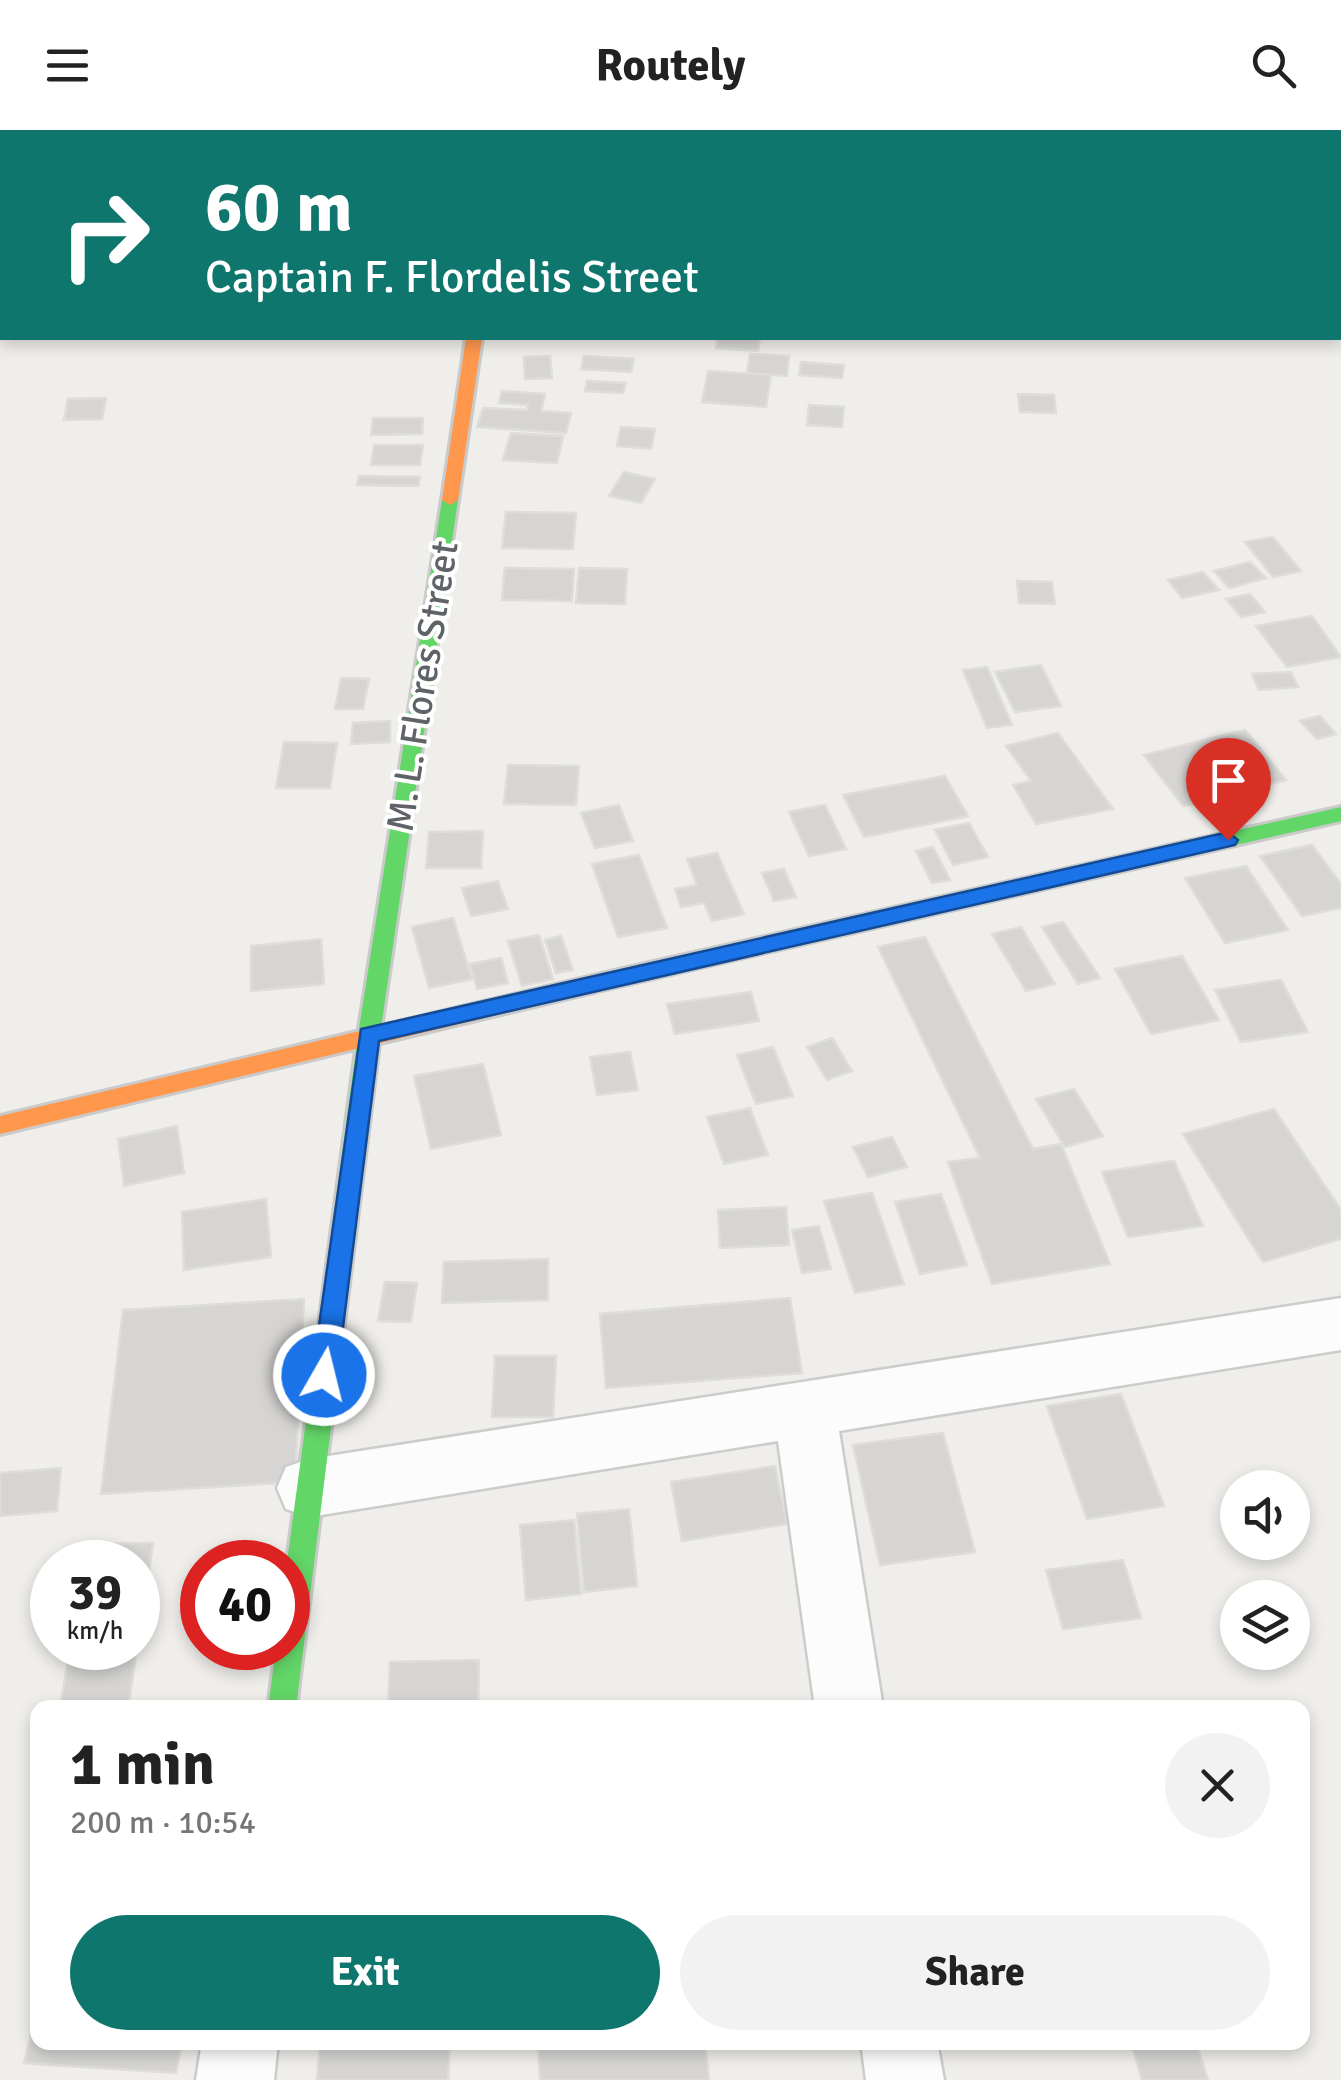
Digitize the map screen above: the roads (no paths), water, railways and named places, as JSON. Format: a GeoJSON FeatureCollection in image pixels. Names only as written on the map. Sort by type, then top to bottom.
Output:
{"type":"FeatureCollection","features":[{"type":"Feature","properties":{"kind":"street","name":"M. L. Flores Street"},"geometry":{"type":"LineString","coordinates":[[283,1700],[369,1035],[474,340]]}},
{"type":"Feature","properties":{"kind":"street"},"geometry":{"type":"LineString","coordinates":[[0,1126],[369,1035],[1341,814]]}},
{"type":"Feature","properties":{"kind":"street"},"geometry":{"type":"LineString","coordinates":[[310,1488],[1341,1324]]}},
{"type":"Feature","properties":{"kind":"street"},"geometry":{"type":"LineString","coordinates":[[804,1409],[848,1700]]}},
{"type":"Feature","properties":{"kind":"street"},"geometry":{"type":"LineString","coordinates":[[235,2080],[239,2050]]}},
{"type":"Feature","properties":{"kind":"street"},"geometry":{"type":"LineString","coordinates":[[900,2050],[905,2080]]}}]}
